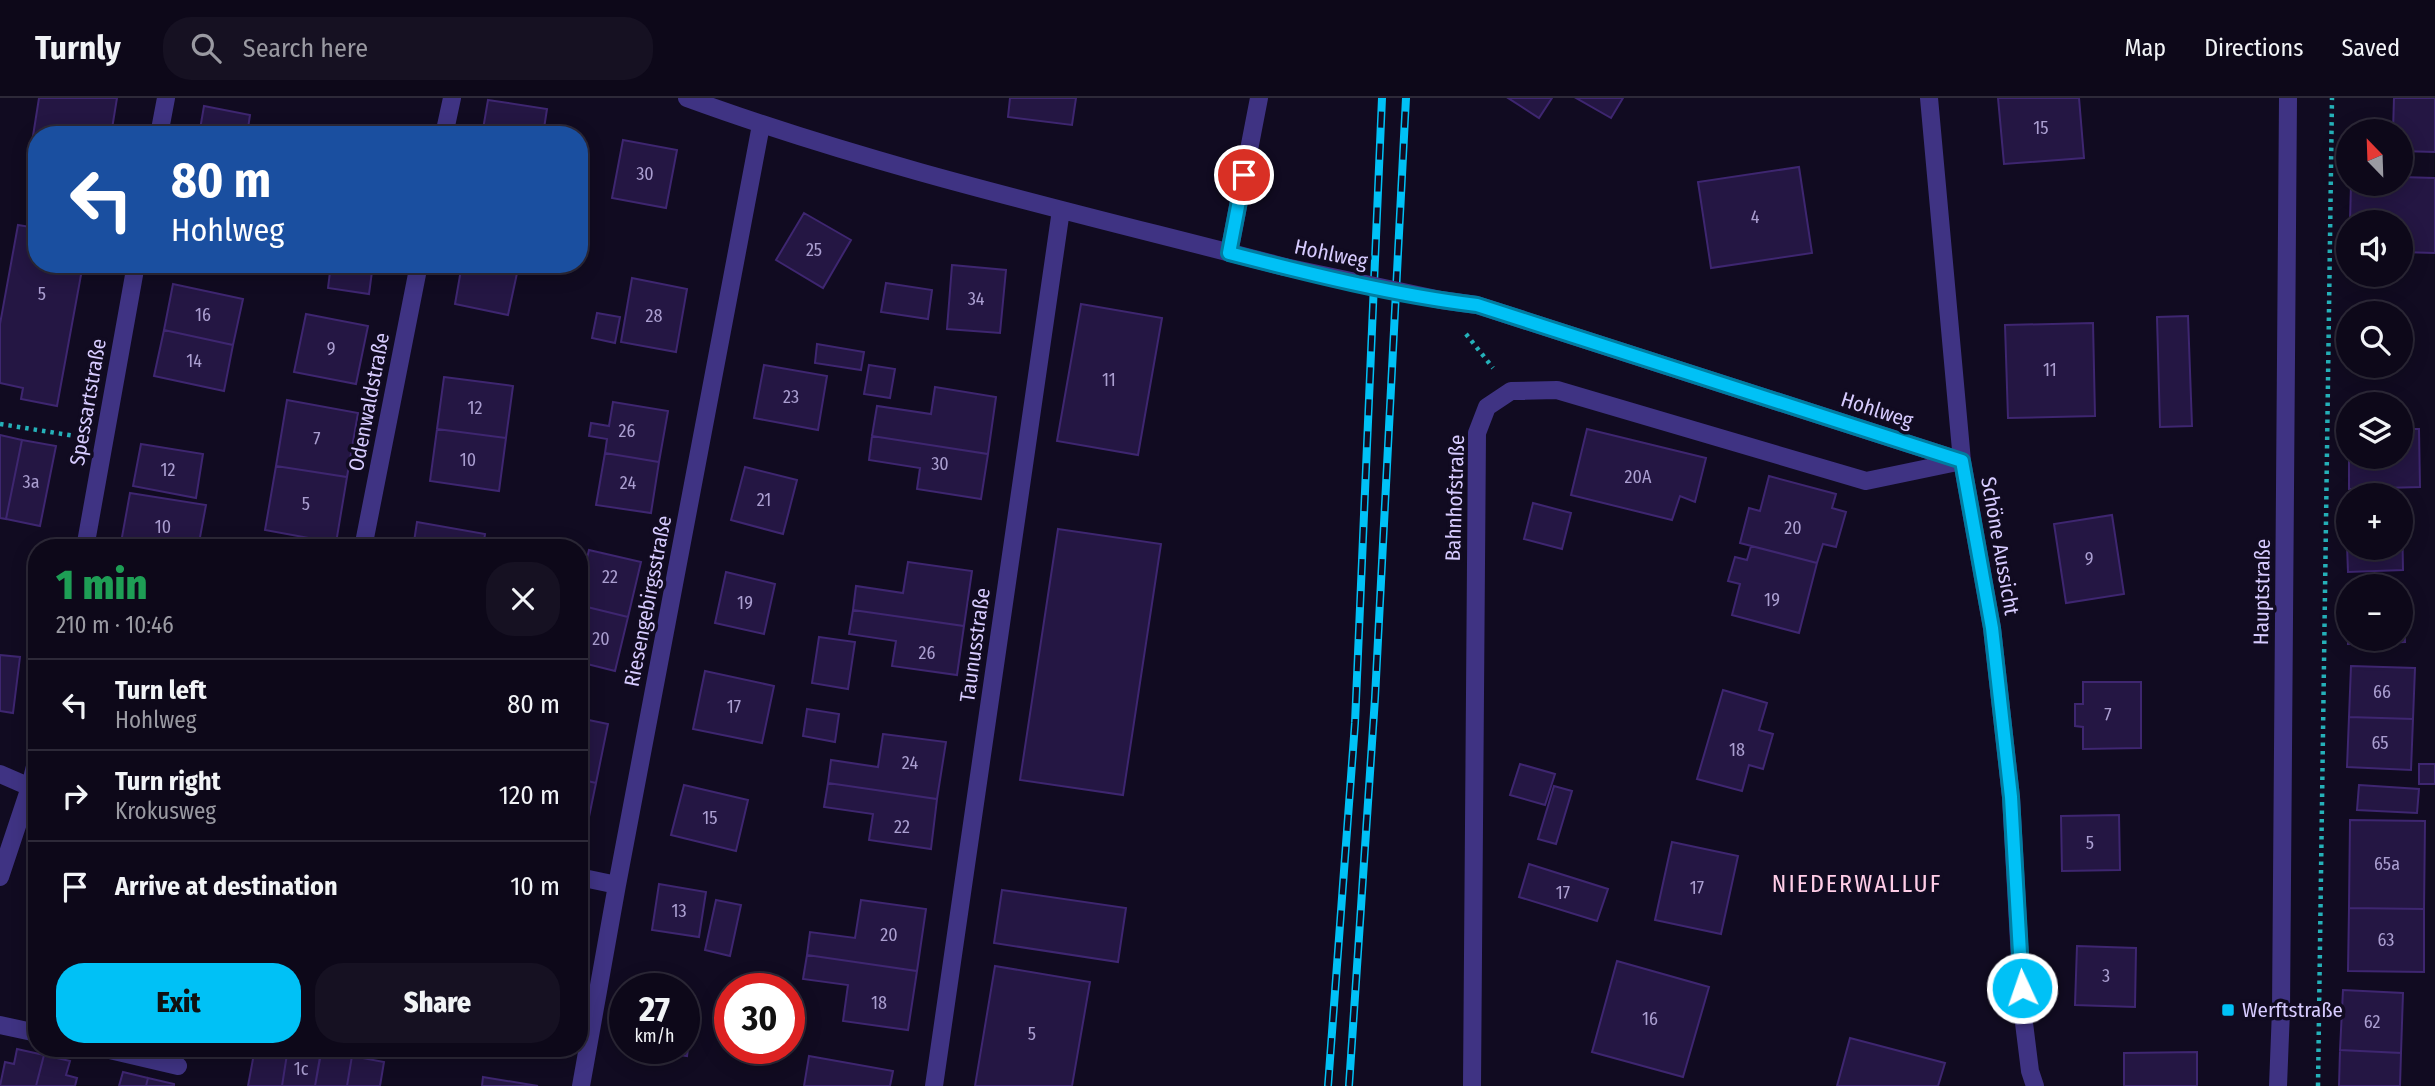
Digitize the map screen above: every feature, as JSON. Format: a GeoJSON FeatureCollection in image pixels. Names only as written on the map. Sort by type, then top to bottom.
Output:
{"type":"FeatureCollection","features":[{"type":"Feature","properties":{"kind":"street"},"geometry":{"type":"LineString","coordinates":[[161,126],[166,98]]}},
{"type":"Feature","properties":{"kind":"street"},"geometry":{"type":"LineString","coordinates":[[446,126],[452,98]]}},
{"type":"Feature","properties":{"kind":"street","name":"Hohlweg"},"geometry":{"type":"LineString","coordinates":[[687,98],[761,125],[1061,211],[1285,267],[1477,305],[1962,461]]}},
{"type":"Feature","properties":{"kind":"street"},"geometry":{"type":"LineString","coordinates":[[1229,253],[1259,98]]}},
{"type":"Feature","properties":{"kind":"street","name":"Schöne Aussicht"},"geometry":{"type":"LineString","coordinates":[[1929,98],[1962,461],[1992,628],[2011,797],[2023,1015],[2030,1071],[2035,1086]]}},
{"type":"Feature","properties":{"kind":"street","name":"Hauptstraße"},"geometry":{"type":"LineString","coordinates":[[2278,1086],[2288,98]]}},
{"type":"Feature","properties":{"kind":"street","name":"Riesengebirgsstraße"},"geometry":{"type":"LineString","coordinates":[[588,1047],[761,125]]}},
{"type":"Feature","properties":{"kind":"street","name":"Taunusstraße"},"geometry":{"type":"LineString","coordinates":[[934,1086],[1061,211]]}},
{"type":"Feature","properties":{"kind":"street","name":"Spessartstraße"},"geometry":{"type":"LineString","coordinates":[[87,539],[134,273]]}},
{"type":"Feature","properties":{"kind":"street","name":"Odenwaldstraße"},"geometry":{"type":"LineString","coordinates":[[365,539],[417,273]]}},
{"type":"Feature","properties":{"kind":"street"},"geometry":{"type":"LineString","coordinates":[[1511,391],[1557,390],[1866,481],[1962,461]]}},
{"type":"Feature","properties":{"kind":"street","name":"Bahnhofstraße"},"geometry":{"type":"LineString","coordinates":[[1472,1086],[1477,433],[1487,407],[1511,391]]}},
{"type":"Feature","properties":{"kind":"street"},"geometry":{"type":"LineString","coordinates":[[0,774],[28,786]]}},
{"type":"Feature","properties":{"kind":"street"},"geometry":{"type":"LineString","coordinates":[[0,877],[28,793]]}},
{"type":"Feature","properties":{"kind":"street"},"geometry":{"type":"LineString","coordinates":[[588,879],[617,885]]}},
{"type":"Feature","properties":{"kind":"street"},"geometry":{"type":"LineString","coordinates":[[0,1025],[28,1031]]}},
{"type":"Feature","properties":{"kind":"street"},"geometry":{"type":"LineString","coordinates":[[140,1057],[178,1066]]}},
{"type":"Feature","properties":{"kind":"street","name":"Riesengebirgsstraße"},"geometry":{"type":"LineString","coordinates":[[581,1086],[586,1057]]}},
{"type":"Feature","properties":{"kind":"path"},"geometry":{"type":"LineString","coordinates":[[2318,1086],[2332,98]]}},
{"type":"Feature","properties":{"kind":"path"},"geometry":{"type":"LineString","coordinates":[[1441,300],[1511,391]]}},
{"type":"Feature","properties":{"kind":"path"},"geometry":{"type":"LineString","coordinates":[[0,424],[104,440]]}},
{"type":"Feature","properties":{"kind":"building"},"geometry":{"type":"Polygon","coordinates":[[[39,98],[117,98],[112,126],[35,126],[39,98]]]}},
{"type":"Feature","properties":{"kind":"building"},"geometry":{"type":"Polygon","coordinates":[[[1010,98],[1076,98],[1072,125],[1008,117],[1010,98]]]}},
{"type":"Feature","properties":{"kind":"building"},"geometry":{"type":"Polygon","coordinates":[[[1508,98],[1552,98],[1539,118],[1508,98]]]}},
{"type":"Feature","properties":{"kind":"building"},"geometry":{"type":"Polygon","coordinates":[[[1576,98],[1623,98],[1611,118],[1576,98]]]}},
{"type":"Feature","properties":{"kind":"building"},"geometry":{"type":"Polygon","coordinates":[[[1998,98],[2079,98],[2084,158],[2004,164],[1998,98]]]}},
{"type":"Feature","properties":{"kind":"building"},"geometry":{"type":"Polygon","coordinates":[[[2394,98],[2435,98],[2435,152],[2413,151],[2413,119],[2393,119],[2394,98]]]}},
{"type":"Feature","properties":{"kind":"building"},"geometry":{"type":"Polygon","coordinates":[[[488,100],[547,109],[544,126],[484,126],[488,100]]]}},
{"type":"Feature","properties":{"kind":"building"},"geometry":{"type":"Polygon","coordinates":[[[204,106],[250,115],[248,126],[201,126],[204,106]]]}},
{"type":"Feature","properties":{"kind":"building"},"geometry":{"type":"Polygon","coordinates":[[[623,140],[677,150],[666,208],[612,198],[623,140]]]}},
{"type":"Feature","properties":{"kind":"building"},"geometry":{"type":"Polygon","coordinates":[[[1799,167],[1812,253],[1711,268],[1698,182],[1799,167]]]}},
{"type":"Feature","properties":{"kind":"building"},"geometry":{"type":"Polygon","coordinates":[[[2413,177],[2435,178],[2435,253],[2413,252],[2413,210],[2350,210],[2351,196],[2413,196],[2413,177]]]}},
{"type":"Feature","properties":{"kind":"building"},"geometry":{"type":"Polygon","coordinates":[[[804,213],[851,240],[823,288],[776,260],[804,213]]]}},
{"type":"Feature","properties":{"kind":"building"},"geometry":{"type":"Polygon","coordinates":[[[18,225],[28,227],[28,273],[81,273],[57,406],[21,399],[23,388],[0,383],[0,324],[18,225]]]}},
{"type":"Feature","properties":{"kind":"building"},"geometry":{"type":"Polygon","coordinates":[[[952,265],[1006,270],[1000,333],[947,329],[952,265]]]}},
{"type":"Feature","properties":{"kind":"building"},"geometry":{"type":"Polygon","coordinates":[[[330,273],[372,273],[369,294],[328,288],[330,273]]]}},
{"type":"Feature","properties":{"kind":"building"},"geometry":{"type":"Polygon","coordinates":[[[460,273],[517,273],[508,315],[455,304],[460,273]]]}},
{"type":"Feature","properties":{"kind":"building"},"geometry":{"type":"Polygon","coordinates":[[[632,278],[687,289],[676,352],[621,342],[632,278]]]}},
{"type":"Feature","properties":{"kind":"building"},"geometry":{"type":"Polygon","coordinates":[[[886,283],[932,290],[928,319],[881,312],[886,283]]]}},
{"type":"Feature","properties":{"kind":"building"},"geometry":{"type":"Polygon","coordinates":[[[173,284],[243,299],[233,345],[164,330],[173,284]]]}},
{"type":"Feature","properties":{"kind":"building"},"geometry":{"type":"Polygon","coordinates":[[[1081,304],[1162,318],[1138,455],[1057,441],[1081,304]]]}},
{"type":"Feature","properties":{"kind":"building"},"geometry":{"type":"Polygon","coordinates":[[[597,313],[620,317],[615,343],[592,338],[597,313]]]}},
{"type":"Feature","properties":{"kind":"building"},"geometry":{"type":"Polygon","coordinates":[[[306,314],[368,326],[356,384],[294,372],[306,314]]]}},
{"type":"Feature","properties":{"kind":"building"},"geometry":{"type":"Polygon","coordinates":[[[2188,316],[2192,426],[2160,427],[2157,317],[2188,316]]]}},
{"type":"Feature","properties":{"kind":"building"},"geometry":{"type":"Polygon","coordinates":[[[2093,323],[2095,416],[2008,418],[2005,325],[2093,323]]]}},
{"type":"Feature","properties":{"kind":"building"},"geometry":{"type":"Polygon","coordinates":[[[164,330],[233,345],[224,391],[154,376],[164,330]]]}},
{"type":"Feature","properties":{"kind":"building"},"geometry":{"type":"Polygon","coordinates":[[[817,344],[864,352],[861,370],[815,363],[817,344]]]}},
{"type":"Feature","properties":{"kind":"building"},"geometry":{"type":"Polygon","coordinates":[[[764,365],[827,376],[818,430],[754,418],[764,365]]]}},
{"type":"Feature","properties":{"kind":"building"},"geometry":{"type":"Polygon","coordinates":[[[869,365],[895,369],[890,398],[864,394],[869,365]]]}},
{"type":"Feature","properties":{"kind":"building"},"geometry":{"type":"Polygon","coordinates":[[[444,377],[513,386],[506,438],[437,429],[444,377]]]}},
{"type":"Feature","properties":{"kind":"building"},"geometry":{"type":"Polygon","coordinates":[[[935,387],[996,397],[988,454],[872,436],[877,406],[931,414],[935,387]]]}},
{"type":"Feature","properties":{"kind":"building"},"geometry":{"type":"Polygon","coordinates":[[[287,400],[358,413],[347,477],[276,466],[287,400]]]}},
{"type":"Feature","properties":{"kind":"building"},"geometry":{"type":"Polygon","coordinates":[[[613,402],[668,411],[659,462],[605,453],[607,439],[589,436],[591,423],[609,426],[613,402]]]}},
{"type":"Feature","properties":{"kind":"building"},"geometry":{"type":"Polygon","coordinates":[[[437,429],[506,438],[499,491],[430,481],[437,429]]]}},
{"type":"Feature","properties":{"kind":"building"},"geometry":{"type":"Polygon","coordinates":[[[1587,429],[1706,458],[1695,502],[1680,496],[1672,520],[1571,495],[1587,429]]]}},
{"type":"Feature","properties":{"kind":"building"},"geometry":{"type":"Polygon","coordinates":[[[2413,429],[2419,429],[2420,487],[2413,487],[2413,483],[2349,483],[2349,469],[2413,469],[2413,429]]]}},
{"type":"Feature","properties":{"kind":"building"},"geometry":{"type":"Polygon","coordinates":[[[0,435],[22,440],[6,519],[0,518],[0,435]]]}},
{"type":"Feature","properties":{"kind":"building"},"geometry":{"type":"Polygon","coordinates":[[[872,436],[988,454],[981,499],[917,489],[920,468],[869,460],[872,436]]]}},
{"type":"Feature","properties":{"kind":"building"},"geometry":{"type":"Polygon","coordinates":[[[22,440],[56,446],[40,526],[6,519],[22,440]]]}},
{"type":"Feature","properties":{"kind":"building"},"geometry":{"type":"Polygon","coordinates":[[[141,444],[203,454],[196,498],[133,486],[141,444]]]}},
{"type":"Feature","properties":{"kind":"building"},"geometry":{"type":"Polygon","coordinates":[[[605,453],[659,462],[651,513],[596,505],[605,453]]]}},
{"type":"Feature","properties":{"kind":"building"},"geometry":{"type":"Polygon","coordinates":[[[276,466],[347,477],[337,539],[314,539],[265,530],[276,466]]]}},
{"type":"Feature","properties":{"kind":"building"},"geometry":{"type":"Polygon","coordinates":[[[745,467],[797,480],[783,534],[731,520],[745,467]]]}},
{"type":"Feature","properties":{"kind":"building"},"geometry":{"type":"Polygon","coordinates":[[[1769,476],[1836,494],[1832,508],[1846,512],[1836,547],[1823,544],[1817,563],[1740,543],[1749,508],[1760,511],[1769,476]]]}},
{"type":"Feature","properties":{"kind":"building"},"geometry":{"type":"Polygon","coordinates":[[[130,493],[206,505],[200,539],[122,539],[130,493]]]}},
{"type":"Feature","properties":{"kind":"building"},"geometry":{"type":"Polygon","coordinates":[[[1533,503],[1571,513],[1562,549],[1524,539],[1533,503]]]}},
{"type":"Feature","properties":{"kind":"building"},"geometry":{"type":"Polygon","coordinates":[[[2112,515],[2124,594],[2066,603],[2054,524],[2112,515]]]}},
{"type":"Feature","properties":{"kind":"building"},"geometry":{"type":"Polygon","coordinates":[[[417,522],[485,534],[484,539],[414,539],[417,522]]]}},
{"type":"Feature","properties":{"kind":"building"},"geometry":{"type":"Polygon","coordinates":[[[1058,529],[1161,544],[1123,795],[1020,780],[1058,529]]]}},
{"type":"Feature","properties":{"kind":"building"},"geometry":{"type":"Polygon","coordinates":[[[1751,546],[1817,563],[1799,633],[1732,615],[1740,584],[1728,581],[1735,557],[1747,560],[1751,546]]]}},
{"type":"Feature","properties":{"kind":"building"},"geometry":{"type":"Polygon","coordinates":[[[589,550],[641,562],[628,617],[588,607],[589,550]]]}},
{"type":"Feature","properties":{"kind":"building"},"geometry":{"type":"Polygon","coordinates":[[[2348,560],[2403,560],[2403,570],[2348,572],[2348,560]]]}},
{"type":"Feature","properties":{"kind":"building"},"geometry":{"type":"Polygon","coordinates":[[[908,562],[972,571],[964,626],[853,610],[856,586],[903,593],[908,562]]]}},
{"type":"Feature","properties":{"kind":"building"},"geometry":{"type":"Polygon","coordinates":[[[726,572],[775,584],[764,634],[715,623],[726,572]]]}},
{"type":"Feature","properties":{"kind":"building"},"geometry":{"type":"Polygon","coordinates":[[[588,607],[628,617],[615,671],[588,664],[588,607]]]}},
{"type":"Feature","properties":{"kind":"building"},"geometry":{"type":"Polygon","coordinates":[[[853,610],[964,626],[957,675],[892,666],[896,641],[849,634],[853,610]]]}},
{"type":"Feature","properties":{"kind":"building"},"geometry":{"type":"Polygon","coordinates":[[[819,637],[855,642],[848,689],[812,683],[819,637]]]}},
{"type":"Feature","properties":{"kind":"building"},"geometry":{"type":"Polygon","coordinates":[[[0,655],[20,657],[13,713],[0,711],[0,655]]]}},
{"type":"Feature","properties":{"kind":"building"},"geometry":{"type":"Polygon","coordinates":[[[2351,666],[2415,668],[2413,719],[2349,717],[2351,666]]]}},
{"type":"Feature","properties":{"kind":"building"},"geometry":{"type":"Polygon","coordinates":[[[705,671],[774,686],[762,743],[693,729],[705,671]]]}},
{"type":"Feature","properties":{"kind":"building"},"geometry":{"type":"Polygon","coordinates":[[[2083,682],[2141,682],[2141,748],[2083,749],[2083,727],[2075,726],[2075,704],[2083,704],[2083,682]]]}},
{"type":"Feature","properties":{"kind":"building"},"geometry":{"type":"Polygon","coordinates":[[[1723,690],[1767,703],[1759,730],[1773,734],[1763,769],[1749,765],[1742,791],[1697,779],[1723,690]]]}},
{"type":"Feature","properties":{"kind":"building"},"geometry":{"type":"Polygon","coordinates":[[[807,709],[839,714],[835,742],[803,736],[807,709]]]}},
{"type":"Feature","properties":{"kind":"building"},"geometry":{"type":"Polygon","coordinates":[[[2349,717],[2413,719],[2411,770],[2347,767],[2349,717]]]}},
{"type":"Feature","properties":{"kind":"building"},"geometry":{"type":"Polygon","coordinates":[[[588,720],[608,724],[596,783],[588,781],[588,720]]]}},
{"type":"Feature","properties":{"kind":"building"},"geometry":{"type":"Polygon","coordinates":[[[883,734],[946,742],[937,799],[828,783],[831,760],[878,767],[883,734]]]}},
{"type":"Feature","properties":{"kind":"building"},"geometry":{"type":"Polygon","coordinates":[[[1520,764],[1555,774],[1545,805],[1510,795],[1520,764]]]}},
{"type":"Feature","properties":{"kind":"building"},"geometry":{"type":"Polygon","coordinates":[[[2419,764],[2435,764],[2435,784],[2419,784],[2419,764]]]}},
{"type":"Feature","properties":{"kind":"building"},"geometry":{"type":"Polygon","coordinates":[[[588,781],[596,783],[588,822],[588,781]]]}},
{"type":"Feature","properties":{"kind":"building"},"geometry":{"type":"Polygon","coordinates":[[[828,783],[937,799],[931,849],[869,840],[873,814],[824,807],[828,783]]]}},
{"type":"Feature","properties":{"kind":"building"},"geometry":{"type":"Polygon","coordinates":[[[684,785],[748,800],[736,851],[671,835],[684,785]]]}},
{"type":"Feature","properties":{"kind":"building"},"geometry":{"type":"Polygon","coordinates":[[[2359,785],[2419,789],[2417,813],[2357,810],[2359,785]]]}},
{"type":"Feature","properties":{"kind":"building"},"geometry":{"type":"Polygon","coordinates":[[[1554,786],[1572,791],[1556,844],[1538,839],[1554,786]]]}},
{"type":"Feature","properties":{"kind":"building"},"geometry":{"type":"Polygon","coordinates":[[[2119,815],[2120,870],[2062,871],[2061,816],[2119,815]]]}},
{"type":"Feature","properties":{"kind":"building"},"geometry":{"type":"Polygon","coordinates":[[[2350,820],[2425,821],[2424,909],[2349,908],[2350,820]]]}},
{"type":"Feature","properties":{"kind":"building"},"geometry":{"type":"Polygon","coordinates":[[[1672,842],[1738,856],[1721,934],[1655,920],[1672,842]]]}},
{"type":"Feature","properties":{"kind":"building"},"geometry":{"type":"Polygon","coordinates":[[[1529,864],[1608,889],[1597,921],[1519,897],[1529,864]]]}},
{"type":"Feature","properties":{"kind":"building"},"geometry":{"type":"Polygon","coordinates":[[[659,884],[706,892],[699,937],[652,930],[659,884]]]}},
{"type":"Feature","properties":{"kind":"building"},"geometry":{"type":"Polygon","coordinates":[[[1002,890],[1126,908],[1118,962],[994,943],[1002,890]]]}},
{"type":"Feature","properties":{"kind":"building"},"geometry":{"type":"Polygon","coordinates":[[[716,900],[741,905],[730,956],[705,950],[716,900]]]}},
{"type":"Feature","properties":{"kind":"building"},"geometry":{"type":"Polygon","coordinates":[[[861,900],[926,909],[917,971],[807,955],[810,932],[855,938],[861,900]]]}},
{"type":"Feature","properties":{"kind":"building"},"geometry":{"type":"Polygon","coordinates":[[[2349,908],[2424,909],[2424,972],[2348,971],[2349,908]]]}},
{"type":"Feature","properties":{"kind":"building"},"geometry":{"type":"Polygon","coordinates":[[[2077,946],[2136,948],[2135,1007],[2075,1005],[2077,946]]]}},
{"type":"Feature","properties":{"kind":"building"},"geometry":{"type":"Polygon","coordinates":[[[807,955],[917,971],[908,1030],[843,1021],[848,985],[805,979],[807,955]]]}},
{"type":"Feature","properties":{"kind":"building"},"geometry":{"type":"Polygon","coordinates":[[[1617,961],[1709,987],[1683,1077],[1592,1052],[1617,961]]]}},
{"type":"Feature","properties":{"kind":"building"},"geometry":{"type":"Polygon","coordinates":[[[995,966],[1090,982],[1072,1086],[975,1086],[995,966]]]}},
{"type":"Feature","properties":{"kind":"building"},"geometry":{"type":"Polygon","coordinates":[[[2343,990],[2403,993],[2401,1053],[2340,1050],[2343,990]]]}},
{"type":"Feature","properties":{"kind":"building"},"geometry":{"type":"Polygon","coordinates":[[[1850,1038],[1945,1063],[1938,1086],[1837,1086],[1850,1038]]]}},
{"type":"Feature","properties":{"kind":"building"},"geometry":{"type":"Polygon","coordinates":[[[17,1049],[28,1051],[28,1057],[43,1057],[36,1086],[0,1086],[5,1062],[14,1064],[17,1049]]]}},
{"type":"Feature","properties":{"kind":"building"},"geometry":{"type":"Polygon","coordinates":[[[2340,1050],[2401,1053],[2400,1086],[2339,1086],[2340,1050]]]}},
{"type":"Feature","properties":{"kind":"building"},"geometry":{"type":"Polygon","coordinates":[[[2197,1052],[2197,1086],[2124,1086],[2124,1053],[2197,1052]]]}},
{"type":"Feature","properties":{"kind":"building"},"geometry":{"type":"Polygon","coordinates":[[[809,1056],[893,1071],[890,1086],[804,1086],[809,1056]]]}},
{"type":"Feature","properties":{"kind":"building"},"geometry":{"type":"Polygon","coordinates":[[[43,1057],[70,1061],[66,1075],[77,1078],[75,1086],[36,1086],[43,1057]]]}},
{"type":"Feature","properties":{"kind":"building"},"geometry":{"type":"Polygon","coordinates":[[[253,1057],[287,1057],[282,1086],[248,1086],[253,1057]]]}},
{"type":"Feature","properties":{"kind":"building"},"geometry":{"type":"Polygon","coordinates":[[[287,1057],[320,1057],[315,1086],[282,1086],[287,1057]]]}},
{"type":"Feature","properties":{"kind":"building"},"geometry":{"type":"Polygon","coordinates":[[[320,1057],[352,1057],[347,1086],[315,1086],[320,1057]]]}},
{"type":"Feature","properties":{"kind":"building"},"geometry":{"type":"Polygon","coordinates":[[[352,1057],[384,1062],[380,1086],[347,1086],[352,1057]]]}},
{"type":"Feature","properties":{"kind":"building"},"geometry":{"type":"Polygon","coordinates":[[[123,1072],[148,1078],[146,1086],[119,1086],[123,1072]]]}},
{"type":"Feature","properties":{"kind":"building"},"geometry":{"type":"Polygon","coordinates":[[[483,1077],[538,1086],[482,1086],[483,1077]]]}},
{"type":"Feature","properties":{"kind":"building"},"geometry":{"type":"Polygon","coordinates":[[[148,1078],[174,1084],[174,1086],[146,1086],[148,1078]]]}},
{"type":"Feature","properties":{"kind":"railway"},"geometry":{"type":"LineString","coordinates":[[1328,1086],[1355,723],[1382,98]]}},
{"type":"Feature","properties":{"kind":"railway"},"geometry":{"type":"LineString","coordinates":[[1349,1086],[1375,698],[1406,98]]}},
{"type":"Feature","properties":{"kind":"place","name":"Werftstraße"},"geometry":{"type":"Point","coordinates":[2228,1010]}},
{"type":"Feature","properties":{"kind":"district","name":"NIEDERWALLUF"},"geometry":{"type":"Point","coordinates":[1857,884]}},
{"type":"Feature","properties":{"kind":"route"},"geometry":{"type":"LineString","coordinates":[[1244,175],[1229,253],[1441,300],[1477,305],[1962,461],[1992,628],[2011,797],[2022,988]]}}]}
